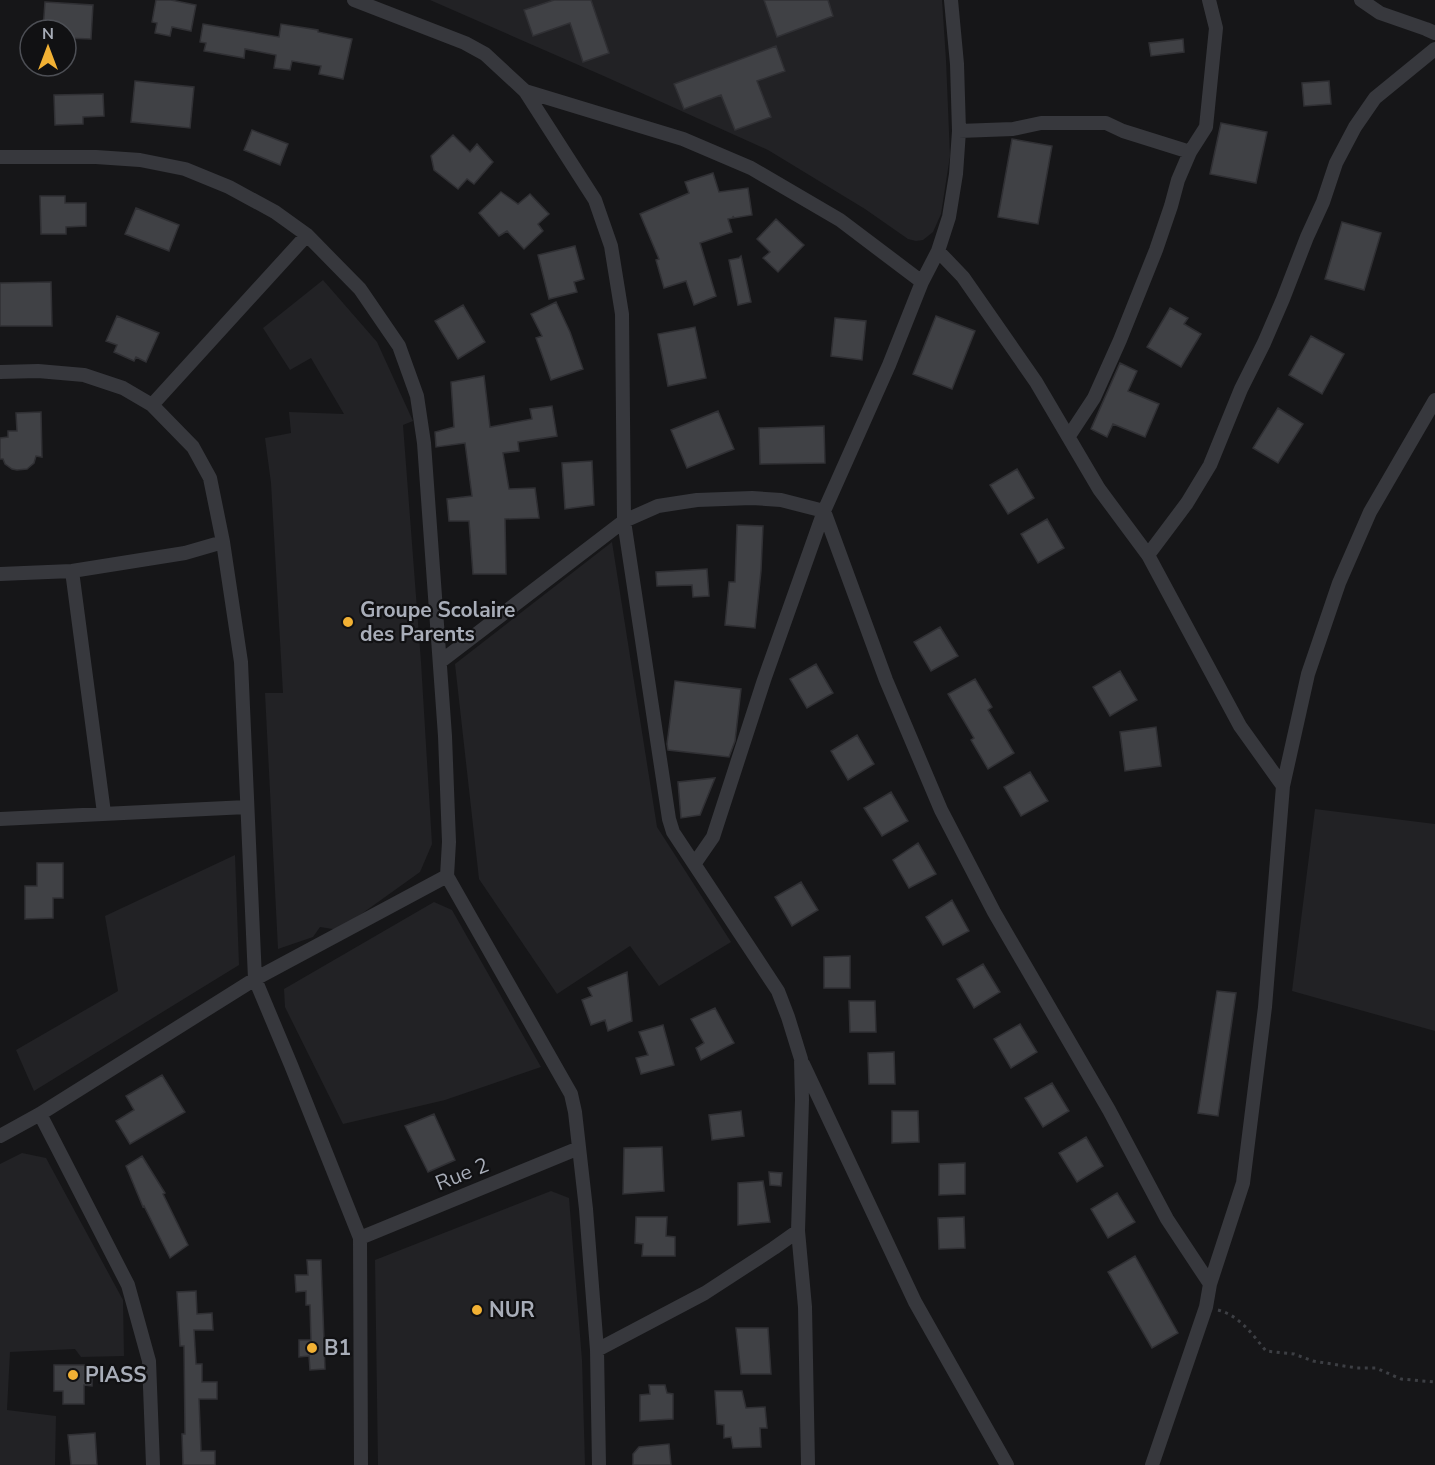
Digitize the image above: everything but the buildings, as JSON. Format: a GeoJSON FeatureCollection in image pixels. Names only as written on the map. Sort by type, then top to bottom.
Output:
{"type":"FeatureCollection","features":[{"type":"Feature","properties":{"kind":"street"},"geometry":{"type":"LineString","coordinates":[[354,0],[465,43],[485,54],[525,91],[595,200],[611,246],[622,314],[624,520],[669,819],[673,832],[778,991],[801,1059],[915,1302],[1007,1465]]}},
{"type":"Feature","properties":{"kind":"street"},"geometry":{"type":"LineString","coordinates":[[695,863],[713,837],[764,680],[824,511],[889,365],[922,282],[938,251],[949,217],[956,174],[959,131],[957,64],[951,0]]}},
{"type":"Feature","properties":{"kind":"street"},"geometry":{"type":"LineString","coordinates":[[1069,436],[1095,398],[1156,250],[1178,180],[1190,152],[1206,127],[1216,28],[1209,0]]}},
{"type":"Feature","properties":{"kind":"street"},"geometry":{"type":"LineString","coordinates":[[1361,0],[1380,13],[1435,33]]}},
{"type":"Feature","properties":{"kind":"street"},"geometry":{"type":"LineString","coordinates":[[1148,555],[1187,503],[1210,465],[1241,389],[1283,299],[1323,202],[1336,163],[1355,127],[1375,98],[1435,49]]}},
{"type":"Feature","properties":{"kind":"street"},"geometry":{"type":"LineString","coordinates":[[525,91],[683,139],[751,168],[840,219],[922,282]]}},
{"type":"Feature","properties":{"kind":"street"},"geometry":{"type":"LineString","coordinates":[[959,131],[1013,129],[1041,123],[1106,123],[1123,131],[1190,152]]}},
{"type":"Feature","properties":{"kind":"street"},"geometry":{"type":"LineString","coordinates":[[0,157],[96,157],[140,160],[185,169],[229,187],[275,212],[307,235],[360,289],[399,346],[417,396],[424,443],[440,662],[449,842],[447,876],[571,1094],[586,1209],[597,1350],[599,1465]]}},
{"type":"Feature","properties":{"kind":"street"},"geometry":{"type":"LineString","coordinates":[[152,405],[307,235]]}},
{"type":"Feature","properties":{"kind":"street"},"geometry":{"type":"LineString","coordinates":[[938,251],[963,277],[1036,382],[1099,489],[1148,555],[1240,726],[1283,786]]}},
{"type":"Feature","properties":{"kind":"street"},"geometry":{"type":"LineString","coordinates":[[0,372],[84,375],[123,388],[152,405],[193,447],[210,478],[223,542],[241,662],[255,979],[360,1238],[361,1465]]}},
{"type":"Feature","properties":{"kind":"street"},"geometry":{"type":"LineString","coordinates":[[1152,1465],[1206,1307],[1210,1284],[1243,1183],[1265,1007],[1283,786],[1308,674],[1340,583],[1370,512],[1435,400]]}},
{"type":"Feature","properties":{"kind":"street"},"geometry":{"type":"LineString","coordinates":[[440,662],[624,520],[658,506],[697,500],[752,498],[781,500],[824,511]]}},
{"type":"Feature","properties":{"kind":"street"},"geometry":{"type":"LineString","coordinates":[[824,511],[886,680],[941,810],[994,912],[1109,1110],[1167,1219],[1210,1284]]}},
{"type":"Feature","properties":{"kind":"street"},"geometry":{"type":"LineString","coordinates":[[0,574],[72,571],[185,553],[223,542]]}},
{"type":"Feature","properties":{"kind":"street"},"geometry":{"type":"LineString","coordinates":[[72,571],[104,813]]}},
{"type":"Feature","properties":{"kind":"street"},"geometry":{"type":"LineString","coordinates":[[0,819],[247,807]]}},
{"type":"Feature","properties":{"kind":"street"},"geometry":{"type":"LineString","coordinates":[[0,1136],[40,1114],[255,979],[447,876]]}},
{"type":"Feature","properties":{"kind":"street"},"geometry":{"type":"LineString","coordinates":[[801,1059],[798,1231],[805,1307],[808,1465]]}},
{"type":"Feature","properties":{"kind":"street"},"geometry":{"type":"LineString","coordinates":[[40,1114],[128,1285],[149,1360],[153,1465]]}},
{"type":"Feature","properties":{"kind":"street","name":"Rue 2"},"geometry":{"type":"LineString","coordinates":[[360,1238],[579,1148]]}},
{"type":"Feature","properties":{"kind":"street"},"geometry":{"type":"LineString","coordinates":[[597,1350],[705,1293],[798,1231]]}},
{"type":"Feature","properties":{"kind":"path"},"geometry":{"type":"LineString","coordinates":[[1206,1307],[1225,1312],[1246,1325],[1266,1351],[1293,1354],[1357,1368],[1376,1368],[1401,1379],[1435,1382]]}},
{"type":"Feature","properties":{"kind":"shaded area"},"geometry":{"type":"Polygon","coordinates":[[[430,0],[942,0],[950,156],[941,214],[933,232],[923,240],[908,239],[865,209],[768,150],[430,0]]]}},
{"type":"Feature","properties":{"kind":"shaded area","name":"Groupe Scolaire des Parents"},"geometry":{"type":"Polygon","coordinates":[[[323,280],[377,342],[413,421],[403,425],[432,844],[420,872],[339,930],[320,927],[313,937],[278,949],[265,693],[283,693],[271,483],[265,438],[291,433],[289,412],[344,414],[311,358],[290,370],[263,328],[323,280]]]}},
{"type":"Feature","properties":{"kind":"shaded area"},"geometry":{"type":"Polygon","coordinates":[[[612,542],[657,827],[731,942],[659,986],[630,946],[557,994],[479,879],[455,664],[612,542]]]}},
{"type":"Feature","properties":{"kind":"shaded area"},"geometry":{"type":"Polygon","coordinates":[[[1315,809],[1435,824],[1435,1031],[1292,991],[1315,809]]]}},
{"type":"Feature","properties":{"kind":"shaded area"},"geometry":{"type":"Polygon","coordinates":[[[235,855],[239,965],[34,1091],[16,1050],[118,991],[105,916],[235,855]]]}},
{"type":"Feature","properties":{"kind":"shaded area"},"geometry":{"type":"Polygon","coordinates":[[[434,902],[452,910],[541,1067],[445,1100],[343,1124],[285,1007],[284,989],[434,902]]]}},
{"type":"Feature","properties":{"kind":"shaded area"},"geometry":{"type":"Polygon","coordinates":[[[22,1153],[46,1158],[123,1300],[124,1356],[81,1357],[75,1349],[10,1352],[7,1410],[56,1416],[55,1465],[0,1465],[0,1164],[22,1153]]]}},
{"type":"Feature","properties":{"kind":"shaded area","name":"NUR"},"geometry":{"type":"Polygon","coordinates":[[[551,1191],[569,1198],[582,1360],[585,1465],[378,1465],[375,1260],[551,1191]]]}},
{"type":"Feature","properties":{"kind":"place","name":"Groupe Scolaire des Parents"},"geometry":{"type":"Point","coordinates":[348,622]}},
{"type":"Feature","properties":{"kind":"place","name":"NUR"},"geometry":{"type":"Point","coordinates":[477,1310]}},
{"type":"Feature","properties":{"kind":"place","name":"B1"},"geometry":{"type":"Point","coordinates":[312,1348]}},
{"type":"Feature","properties":{"kind":"place","name":"PIASS"},"geometry":{"type":"Point","coordinates":[73,1375]}}]}
